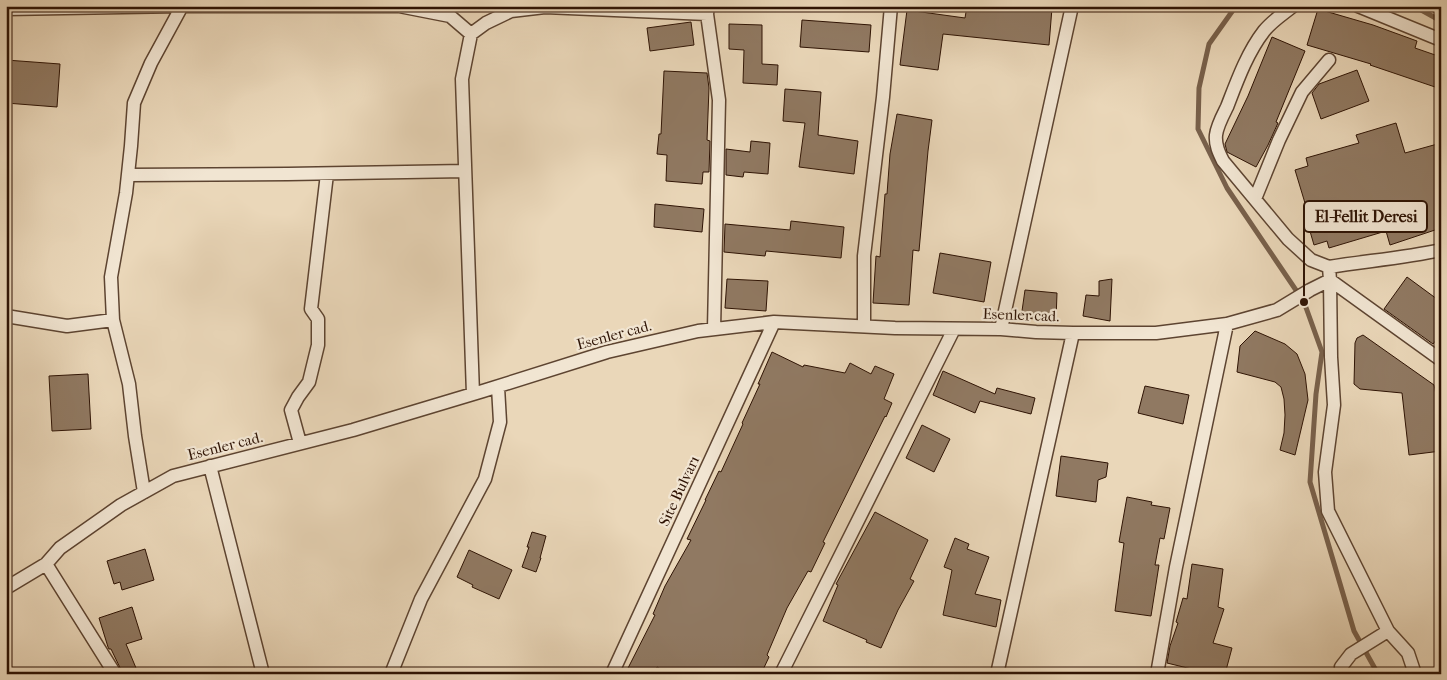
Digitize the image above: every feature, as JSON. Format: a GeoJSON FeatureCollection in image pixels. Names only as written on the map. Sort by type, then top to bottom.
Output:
{"type":"FeatureCollection","features":[{"type":"Feature","properties":{"kind":"street"},"geometry":{"type":"LineString","coordinates":[[144,492],[134,436],[129,384],[113,320],[111,277],[128,175],[134,103],[151,63],[182,6]]}},
{"type":"Feature","properties":{"kind":"street"},"geometry":{"type":"LineString","coordinates":[[6,9],[182,6],[399,6],[450,16],[471,34]]}},
{"type":"Feature","properties":{"kind":"street"},"geometry":{"type":"LineString","coordinates":[[864,326],[864,256],[883,97],[891,6]]}},
{"type":"Feature","properties":{"kind":"street"},"geometry":{"type":"LineString","coordinates":[[1001,329],[1072,6]]}},
{"type":"Feature","properties":{"kind":"street"},"geometry":{"type":"LineString","coordinates":[[1293,6],[1264,31],[1253,48],[1242,69],[1216,135],[1217,150],[1223,161],[1288,239],[1311,260],[1441,360]]}},
{"type":"Feature","properties":{"kind":"street"},"geometry":{"type":"LineString","coordinates":[[1358,6],[1441,40]]}},
{"type":"Feature","properties":{"kind":"street"},"geometry":{"type":"LineString","coordinates":[[474,394],[462,79],[471,34],[486,23],[512,11],[545,7],[707,10],[719,100],[714,329]]}},
{"type":"Feature","properties":{"kind":"street"},"geometry":{"type":"LineString","coordinates":[[1254,199],[1302,92],[1329,60]]}},
{"type":"Feature","properties":{"kind":"street"},"geometry":{"type":"LineString","coordinates":[[128,175],[465,171]]}},
{"type":"Feature","properties":{"kind":"street"},"geometry":{"type":"LineString","coordinates":[[300,443],[292,410],[308,382],[318,345],[318,319],[311,309],[327,174]]}},
{"type":"Feature","properties":{"kind":"street","name":"Esenler cad."},"geometry":{"type":"LineString","coordinates":[[6,588],[46,564],[60,548],[121,505],[173,476],[352,430],[498,387],[607,352],[698,331],[774,322],[1073,333],[1156,333],[1204,328],[1227,324],[1277,310],[1310,290],[1330,274],[1364,261],[1414,256],[1441,250]]}},
{"type":"Feature","properties":{"kind":"street"},"geometry":{"type":"LineString","coordinates":[[1330,274],[1331,357],[1334,405],[1324,472],[1328,511],[1388,631],[1408,653],[1415,674]]}},
{"type":"Feature","properties":{"kind":"street"},"geometry":{"type":"LineString","coordinates":[[6,316],[67,326],[113,320]]}},
{"type":"Feature","properties":{"kind":"street","name":"Site Bulvarı"},"geometry":{"type":"LineString","coordinates":[[612,674],[774,322]]}},
{"type":"Feature","properties":{"kind":"street"},"geometry":{"type":"LineString","coordinates":[[1157,674],[1178,557],[1227,324]]}},
{"type":"Feature","properties":{"kind":"street"},"geometry":{"type":"LineString","coordinates":[[781,674],[954,329]]}},
{"type":"Feature","properties":{"kind":"street"},"geometry":{"type":"LineString","coordinates":[[997,674],[1073,333]]}},
{"type":"Feature","properties":{"kind":"street"},"geometry":{"type":"LineString","coordinates":[[391,674],[421,599],[485,479],[500,422],[498,387]]}},
{"type":"Feature","properties":{"kind":"street"},"geometry":{"type":"LineString","coordinates":[[210,466],[263,674]]}},
{"type":"Feature","properties":{"kind":"street"},"geometry":{"type":"LineString","coordinates":[[46,564],[115,674]]}},
{"type":"Feature","properties":{"kind":"street"},"geometry":{"type":"LineString","coordinates":[[1342,674],[1341,666],[1354,652],[1388,631]]}},
{"type":"Feature","properties":{"kind":"building"},"geometry":{"type":"Polygon","coordinates":[[[967,6],[1016,9],[1017,6],[1052,8],[1049,45],[943,34],[938,70],[900,65],[907,10],[965,18],[967,6]]]}},
{"type":"Feature","properties":{"kind":"building"},"geometry":{"type":"Polygon","coordinates":[[[1318,9],[1373,25],[1417,41],[1415,48],[1441,57],[1441,89],[1371,64],[1307,45],[1318,9]]]}},
{"type":"Feature","properties":{"kind":"building"},"geometry":{"type":"Polygon","coordinates":[[[802,20],[871,25],[869,52],[800,47],[802,20]]]}},
{"type":"Feature","properties":{"kind":"building"},"geometry":{"type":"Polygon","coordinates":[[[691,22],[694,45],[650,51],[647,28],[691,22]]]}},
{"type":"Feature","properties":{"kind":"building"},"geometry":{"type":"Polygon","coordinates":[[[729,24],[762,25],[762,64],[778,65],[777,85],[743,83],[744,50],[729,49],[729,24]]]}},
{"type":"Feature","properties":{"kind":"building"},"geometry":{"type":"Polygon","coordinates":[[[1272,37],[1305,51],[1276,122],[1278,123],[1256,167],[1227,152],[1225,144],[1248,96],[1272,37]]]}},
{"type":"Feature","properties":{"kind":"building"},"geometry":{"type":"Polygon","coordinates":[[[6,60],[60,64],[57,107],[6,103],[6,60]]]}},
{"type":"Feature","properties":{"kind":"building"},"geometry":{"type":"Polygon","coordinates":[[[1357,70],[1369,101],[1321,119],[1312,93],[1319,84],[1357,70]]]}},
{"type":"Feature","properties":{"kind":"building"},"geometry":{"type":"Polygon","coordinates":[[[664,71],[707,73],[709,88],[707,140],[710,141],[709,172],[703,172],[702,184],[666,181],[667,155],[657,154],[659,134],[661,134],[664,71]]]}},
{"type":"Feature","properties":{"kind":"building"},"geometry":{"type":"Polygon","coordinates":[[[785,89],[821,92],[818,135],[858,141],[854,174],[799,167],[805,123],[783,121],[785,89]]]}},
{"type":"Feature","properties":{"kind":"building"},"geometry":{"type":"Polygon","coordinates":[[[897,114],[932,120],[919,251],[913,250],[909,305],[873,303],[876,256],[880,257],[885,194],[887,194],[890,154],[897,114]]]}},
{"type":"Feature","properties":{"kind":"building"},"geometry":{"type":"Polygon","coordinates":[[[1396,123],[1405,153],[1441,143],[1441,228],[1390,245],[1386,231],[1329,248],[1327,241],[1314,245],[1305,214],[1308,213],[1295,170],[1308,166],[1306,158],[1359,143],[1356,135],[1396,123]]]}},
{"type":"Feature","properties":{"kind":"building"},"geometry":{"type":"Polygon","coordinates":[[[751,141],[770,143],[768,174],[744,172],[743,177],[726,175],[726,149],[750,152],[751,141]]]}},
{"type":"Feature","properties":{"kind":"building"},"geometry":{"type":"Polygon","coordinates":[[[655,204],[704,209],[702,232],[654,227],[655,204]]]}},
{"type":"Feature","properties":{"kind":"building"},"geometry":{"type":"Polygon","coordinates":[[[791,221],[844,227],[841,258],[766,251],[765,256],[724,252],[725,224],[790,230],[791,221]]]}},
{"type":"Feature","properties":{"kind":"building"},"geometry":{"type":"Polygon","coordinates":[[[940,253],[991,262],[984,302],[933,293],[940,253]]]}},
{"type":"Feature","properties":{"kind":"building"},"geometry":{"type":"Polygon","coordinates":[[[1407,277],[1441,302],[1441,334],[1433,344],[1384,309],[1407,277]]]}},
{"type":"Feature","properties":{"kind":"building"},"geometry":{"type":"Polygon","coordinates":[[[727,279],[768,281],[766,311],[725,308],[727,279]]]}},
{"type":"Feature","properties":{"kind":"building"},"geometry":{"type":"Polygon","coordinates":[[[1112,279],[1110,321],[1083,316],[1086,295],[1099,296],[1099,281],[1112,279]]]}},
{"type":"Feature","properties":{"kind":"building"},"geometry":{"type":"Polygon","coordinates":[[[1025,290],[1057,293],[1056,320],[1021,318],[1025,290]]]}},
{"type":"Feature","properties":{"kind":"building"},"geometry":{"type":"Polygon","coordinates":[[[1255,331],[1285,344],[1297,354],[1305,374],[1308,400],[1295,455],[1280,450],[1284,433],[1285,415],[1281,387],[1275,382],[1237,372],[1240,346],[1255,331]]]}},
{"type":"Feature","properties":{"kind":"building"},"geometry":{"type":"Polygon","coordinates":[[[1363,335],[1434,385],[1439,409],[1441,408],[1441,451],[1409,455],[1402,393],[1360,389],[1354,384],[1355,343],[1357,338],[1363,335]]]}},
{"type":"Feature","properties":{"kind":"building"},"geometry":{"type":"Polygon","coordinates":[[[772,352],[803,367],[804,365],[845,373],[850,363],[871,374],[875,366],[894,374],[884,399],[892,403],[886,417],[823,542],[825,543],[811,572],[808,571],[787,608],[761,674],[670,674],[657,667],[654,674],[625,674],[655,615],[653,614],[665,586],[691,540],[687,539],[743,424],[772,352]]]}},
{"type":"Feature","properties":{"kind":"building"},"geometry":{"type":"Polygon","coordinates":[[[943,371],[995,394],[997,388],[1035,398],[1031,414],[980,401],[975,413],[933,395],[943,371]]]}},
{"type":"Feature","properties":{"kind":"building"},"geometry":{"type":"Polygon","coordinates":[[[88,374],[91,429],[52,431],[49,376],[88,374]]]}},
{"type":"Feature","properties":{"kind":"building"},"geometry":{"type":"Polygon","coordinates":[[[1145,386],[1189,395],[1183,424],[1138,413],[1145,386]]]}},
{"type":"Feature","properties":{"kind":"building"},"geometry":{"type":"Polygon","coordinates":[[[922,425],[950,439],[934,472],[906,458],[922,425]]]}},
{"type":"Feature","properties":{"kind":"building"},"geometry":{"type":"Polygon","coordinates":[[[1061,456],[1108,463],[1106,477],[1098,480],[1096,502],[1056,496],[1061,456]]]}},
{"type":"Feature","properties":{"kind":"building"},"geometry":{"type":"Polygon","coordinates":[[[1127,497],[1152,502],[1151,505],[1170,508],[1164,539],[1160,538],[1155,565],[1159,565],[1151,616],[1115,611],[1124,543],[1119,542],[1127,497]]]}},
{"type":"Feature","properties":{"kind":"building"},"geometry":{"type":"Polygon","coordinates":[[[875,512],[928,540],[910,579],[914,581],[898,610],[881,648],[823,621],[838,585],[836,584],[875,512]]]}},
{"type":"Feature","properties":{"kind":"building"},"geometry":{"type":"Polygon","coordinates":[[[532,532],[546,536],[536,572],[522,567],[532,532]]]}},
{"type":"Feature","properties":{"kind":"building"},"geometry":{"type":"Polygon","coordinates":[[[955,538],[969,544],[967,549],[989,557],[975,594],[1001,600],[996,627],[943,615],[952,570],[944,567],[955,538]]]}},
{"type":"Feature","properties":{"kind":"building"},"geometry":{"type":"Polygon","coordinates":[[[145,549],[154,580],[122,590],[120,582],[114,584],[107,561],[145,549]]]}},
{"type":"Feature","properties":{"kind":"building"},"geometry":{"type":"Polygon","coordinates":[[[469,550],[512,570],[499,599],[472,587],[473,585],[457,577],[469,550]]]}},
{"type":"Feature","properties":{"kind":"building"},"geometry":{"type":"Polygon","coordinates":[[[1192,564],[1223,569],[1218,607],[1224,609],[1213,643],[1232,648],[1225,674],[1212,674],[1167,663],[1183,598],[1187,599],[1192,564]]]}},
{"type":"Feature","properties":{"kind":"building"},"geometry":{"type":"Polygon","coordinates":[[[132,607],[142,639],[126,644],[136,668],[123,674],[111,649],[108,647],[99,618],[132,607]]]}},
{"type":"Feature","properties":{"kind":"waterway"},"geometry":{"type":"LineString","coordinates":[[1236,6],[1209,44],[1199,88],[1198,129],[1227,188],[1304,302],[1322,352],[1316,394],[1310,482],[1354,631],[1378,674]]}},
{"type":"Feature","properties":{"kind":"waterway"},"geometry":{"type":"LineString","coordinates":[[1414,6],[1441,21]]}},
{"type":"Feature","properties":{"kind":"place","name":"El-Fellit Deresi"},"geometry":{"type":"Point","coordinates":[1304,302]}}]}
